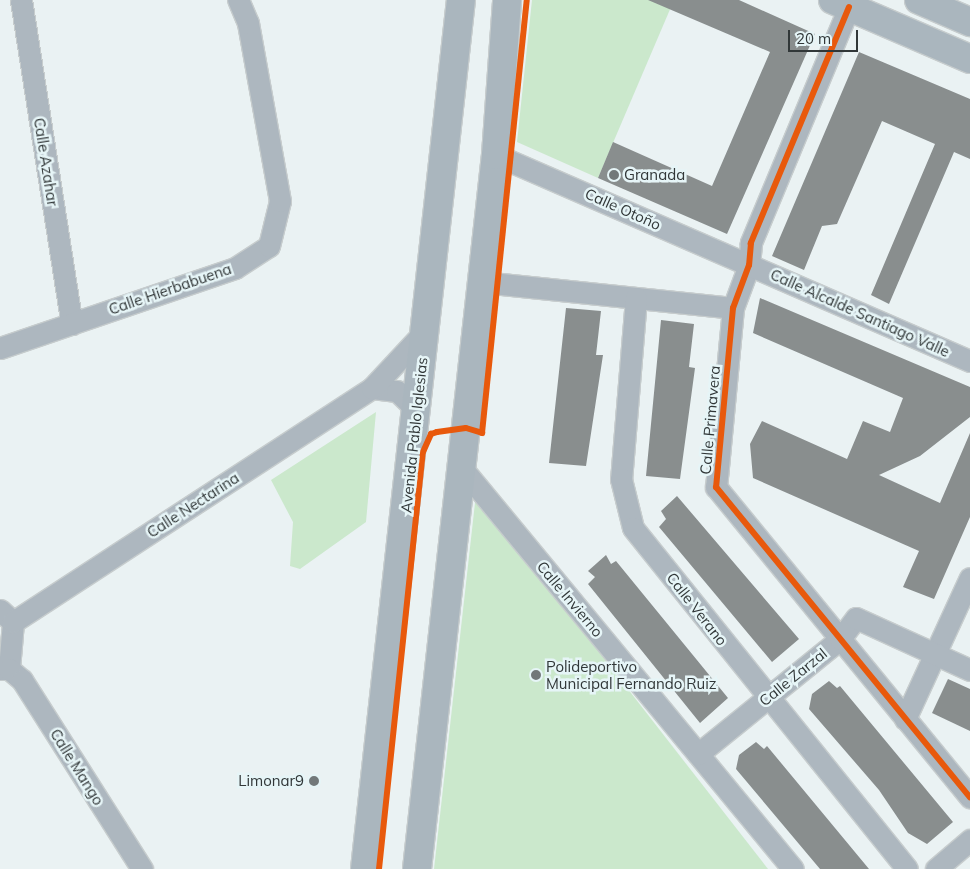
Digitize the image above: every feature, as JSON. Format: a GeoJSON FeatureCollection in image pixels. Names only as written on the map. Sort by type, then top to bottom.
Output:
{"type":"FeatureCollection","features":[{"type":"Feature","properties":{"kind":"street","name":"Calle Azahar"},"geometry":{"type":"LineString","coordinates":[[21,0],[72,324]]}},
{"type":"Feature","properties":{"kind":"street","name":"Calle Hierbabuena"},"geometry":{"type":"LineString","coordinates":[[0,348],[235,268],[269,246],[280,201],[248,23],[238,0]]}},
{"type":"Feature","properties":{"kind":"street","name":"Avenida Pablo Iglesias"},"geometry":{"type":"LineString","coordinates":[[365,869],[461,0]]}},
{"type":"Feature","properties":{"kind":"street"},"geometry":{"type":"LineString","coordinates":[[417,869],[496,155],[507,0]]}},
{"type":"Feature","properties":{"kind":"street"},"geometry":{"type":"LineString","coordinates":[[919,0],[970,22]]}},
{"type":"Feature","properties":{"kind":"street"},"geometry":{"type":"LineString","coordinates":[[841,3],[970,59]]}},
{"type":"Feature","properties":{"kind":"street","name":"Calle Primavera"},"geometry":{"type":"LineString","coordinates":[[841,3],[751,243],[749,265],[733,308],[716,487],[970,797]]}},
{"type":"Feature","properties":{"kind":"street","name":"Calle Otoño"},"geometry":{"type":"LineString","coordinates":[[496,155],[749,265]]}},
{"type":"Feature","properties":{"kind":"street","name":"Calle Alcalde Santiago Valle"},"geometry":{"type":"LineString","coordinates":[[749,265],[970,361]]}},
{"type":"Feature","properties":{"kind":"street"},"geometry":{"type":"LineString","coordinates":[[482,282],[733,308]]}},
{"type":"Feature","properties":{"kind":"street","name":"Calle Verano"},"geometry":{"type":"LineString","coordinates":[[636,298],[621,479],[633,528],[767,698],[907,869]]}},
{"type":"Feature","properties":{"kind":"street","name":"Calle Nectarina"},"geometry":{"type":"LineString","coordinates":[[6,616],[372,388],[426,330]]}},
{"type":"Feature","properties":{"kind":"street"},"geometry":{"type":"LineString","coordinates":[[372,388],[397,391],[417,410]]}},
{"type":"Feature","properties":{"kind":"street","name":"Calle Invierno"},"geometry":{"type":"LineString","coordinates":[[461,467],[793,869]]}},
{"type":"Feature","properties":{"kind":"street"},"geometry":{"type":"LineString","coordinates":[[905,719],[937,654],[970,578]]}},
{"type":"Feature","properties":{"kind":"street"},"geometry":{"type":"LineString","coordinates":[[4,669],[6,616]]}},
{"type":"Feature","properties":{"kind":"street","name":"Calle Zarzal"},"geometry":{"type":"LineString","coordinates":[[698,754],[840,639],[856,618],[970,670]]}},
{"type":"Feature","properties":{"kind":"street","name":"Calle Mango"},"geometry":{"type":"LineString","coordinates":[[4,669],[22,680],[142,869]]}},
{"type":"Feature","properties":{"kind":"street"},"geometry":{"type":"LineString","coordinates":[[936,869],[970,840]]}},
{"type":"Feature","properties":{"kind":"green space"},"geometry":{"type":"Polygon","coordinates":[[[532,0],[674,0],[598,178],[517,142],[532,0]]]}},
{"type":"Feature","properties":{"kind":"green space"},"geometry":{"type":"Polygon","coordinates":[[[376,412],[366,522],[300,569],[290,566],[293,522],[271,480],[376,412]]]}},
{"type":"Feature","properties":{"kind":"green space","name":"Polideportivo Municipal Fernando Ruiz"},"geometry":{"type":"Polygon","coordinates":[[[476,494],[768,869],[434,869],[476,494]]]}},
{"type":"Feature","properties":{"kind":"building"},"geometry":{"type":"Polygon","coordinates":[[[648,0],[739,0],[815,34],[727,234],[598,178],[613,142],[712,186],[770,52],[648,0]]]}},
{"type":"Feature","properties":{"kind":"building"},"geometry":{"type":"Polygon","coordinates":[[[859,52],[970,99],[970,159],[954,152],[889,304],[871,295],[935,144],[882,121],[837,224],[822,226],[804,270],[772,256],[859,52]]]}},
{"type":"Feature","properties":{"kind":"building"},"geometry":{"type":"Polygon","coordinates":[[[760,298],[970,387],[970,417],[920,456],[879,475],[940,503],[970,433],[970,517],[934,599],[903,587],[919,551],[753,478],[750,444],[762,421],[847,459],[863,421],[890,432],[903,398],[753,333],[760,298]]]}},
{"type":"Feature","properties":{"kind":"building"},"geometry":{"type":"Polygon","coordinates":[[[566,308],[601,311],[596,355],[603,355],[586,466],[549,463],[566,308]]]}},
{"type":"Feature","properties":{"kind":"building"},"geometry":{"type":"Polygon","coordinates":[[[661,320],[694,324],[689,367],[695,368],[680,479],[646,476],[661,320]]]}},
{"type":"Feature","properties":{"kind":"building"},"geometry":{"type":"Polygon","coordinates":[[[677,496],[799,639],[772,662],[659,527],[666,519],[661,511],[677,496]]]}},
{"type":"Feature","properties":{"kind":"building"},"geometry":{"type":"Polygon","coordinates":[[[606,555],[611,564],[616,561],[728,698],[700,723],[588,584],[595,577],[588,571],[606,555]]]}},
{"type":"Feature","properties":{"kind":"building"},"geometry":{"type":"Polygon","coordinates":[[[948,679],[970,689],[970,731],[932,713],[948,679]]]}},
{"type":"Feature","properties":{"kind":"building"},"geometry":{"type":"Polygon","coordinates":[[[829,681],[837,688],[840,686],[953,822],[927,844],[908,833],[879,790],[809,709],[812,694],[829,681]]]}},
{"type":"Feature","properties":{"kind":"building"},"geometry":{"type":"Polygon","coordinates":[[[756,742],[764,749],[767,746],[869,869],[820,869],[736,769],[739,755],[756,742]]]}},
{"type":"Feature","properties":{"kind":"cycle path"},"geometry":{"type":"LineString","coordinates":[[379,869],[423,452],[431,434],[437,432],[466,428],[482,433],[527,0]]}},
{"type":"Feature","properties":{"kind":"cycle path"},"geometry":{"type":"LineString","coordinates":[[849,7],[751,243],[749,265],[733,308],[716,487],[970,797]]}},
{"type":"Feature","properties":{"kind":"place","name":"Granada"},"geometry":{"type":"Point","coordinates":[614,175]}},
{"type":"Feature","properties":{"kind":"place","name":"Polideportivo Municipal Fernando Ruiz"},"geometry":{"type":"Point","coordinates":[536,675]}},
{"type":"Feature","properties":{"kind":"place","name":"Limonar9"},"geometry":{"type":"Point","coordinates":[314,781]}}]}
